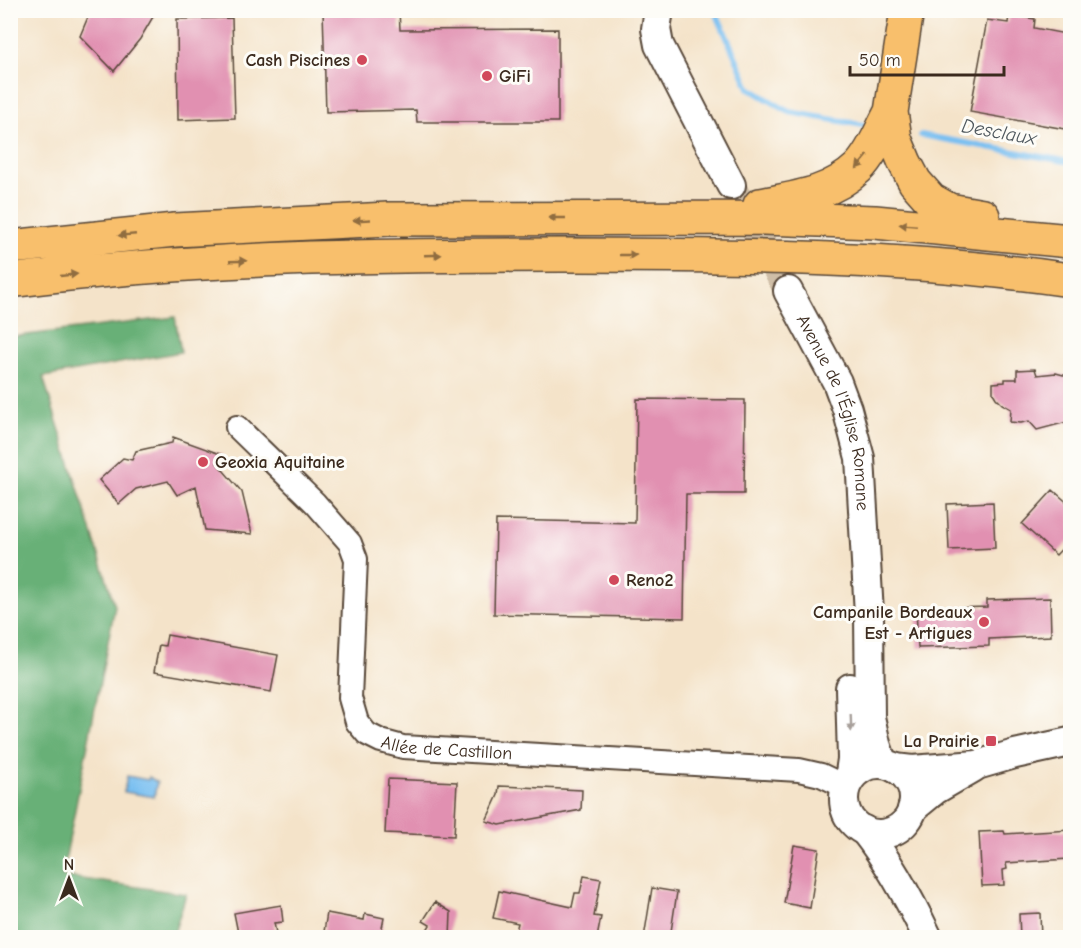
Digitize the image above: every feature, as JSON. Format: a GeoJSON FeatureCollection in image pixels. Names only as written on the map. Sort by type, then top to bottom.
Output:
{"type":"FeatureCollection","features":[{"type":"Feature","properties":{"kind":"highway"},"geometry":{"type":"LineString","coordinates":[[699,218],[812,195],[836,184],[859,167],[872,150],[891,112],[907,10]]}},
{"type":"Feature","properties":{"kind":"highway"},"geometry":{"type":"LineString","coordinates":[[891,112],[896,139],[904,163],[915,182],[931,200],[949,210],[969,214],[1071,226]]}},
{"type":"Feature","properties":{"kind":"highway"},"geometry":{"type":"LineString","coordinates":[[10,247],[175,230],[388,219],[699,218],[875,222],[1071,242]]}},
{"type":"Feature","properties":{"kind":"highway"},"geometry":{"type":"LineString","coordinates":[[10,238],[78,239]]}},
{"type":"Feature","properties":{"kind":"highway"},"geometry":{"type":"LineString","coordinates":[[10,281],[235,261],[460,255],[759,256],[969,268],[1071,280]]}},
{"type":"Feature","properties":{"kind":"highway"},"geometry":{"type":"LineString","coordinates":[[759,256],[814,273],[1071,297]]}},
{"type":"Feature","properties":{"kind":"street"},"geometry":{"type":"LineString","coordinates":[[659,10],[656,29],[659,45],[731,185]]}},
{"type":"Feature","properties":{"kind":"street","name":"Avenue de l'Église Romane"},"geometry":{"type":"LineString","coordinates":[[788,291],[837,382],[860,458],[864,492],[870,717],[876,744],[889,766]]}},
{"type":"Feature","properties":{"kind":"street","name":"Allée de Castillon"},"geometry":{"type":"LineString","coordinates":[[237,427],[315,503],[350,543],[356,559],[350,698],[357,722],[367,734],[381,741],[403,747],[799,770],[848,784]]}},
{"type":"Feature","properties":{"kind":"street","name":"Avenue de l'Église Romane"},"geometry":{"type":"LineString","coordinates":[[848,784],[852,759],[850,658],[853,601],[864,539]]}},
{"type":"Feature","properties":{"kind":"street"},"geometry":{"type":"LineString","coordinates":[[977,765],[935,790],[894,831],[882,834],[864,830],[851,821],[846,810],[844,799],[848,784],[860,769],[871,765],[912,771],[977,765],[1071,742]]}},
{"type":"Feature","properties":{"kind":"street"},"geometry":{"type":"LineString","coordinates":[[889,766],[903,773],[914,793],[905,834],[911,901]]}},
{"type":"Feature","properties":{"kind":"street"},"geometry":{"type":"LineString","coordinates":[[864,830],[884,856],[911,901],[928,938]]}},
{"type":"Feature","properties":{"kind":"green space"},"geometry":{"type":"Polygon","coordinates":[[[175,317],[181,352],[43,377],[115,606],[62,876],[186,894],[173,937],[11,937],[11,337],[175,317]]]}},
{"type":"Feature","properties":{"kind":"water"},"geometry":{"type":"Polygon","coordinates":[[[127,776],[148,780],[149,777],[157,782],[154,797],[124,792],[127,776]]]}},
{"type":"Feature","properties":{"kind":"building"},"geometry":{"type":"Polygon","coordinates":[[[91,10],[157,10],[140,39],[114,71],[80,36],[91,10]]]}},
{"type":"Feature","properties":{"kind":"building"},"geometry":{"type":"Polygon","coordinates":[[[323,10],[399,10],[400,30],[558,29],[558,122],[417,122],[416,110],[326,112],[323,10]]]}},
{"type":"Feature","properties":{"kind":"building"},"geometry":{"type":"Polygon","coordinates":[[[1009,15],[1035,19],[1034,28],[1071,35],[1071,130],[970,112],[987,20],[1008,23],[1009,15]]]}},
{"type":"Feature","properties":{"kind":"building"},"geometry":{"type":"Polygon","coordinates":[[[232,18],[235,118],[178,120],[177,19],[232,18]]]}},
{"type":"Feature","properties":{"kind":"building"},"geometry":{"type":"Polygon","coordinates":[[[1035,369],[1037,375],[1056,373],[1071,377],[1069,390],[1071,421],[1037,430],[1029,421],[1010,422],[1011,409],[996,398],[993,393],[993,383],[1005,382],[1005,379],[1017,379],[1017,370],[1035,369]]]}},
{"type":"Feature","properties":{"kind":"building"},"geometry":{"type":"Polygon","coordinates":[[[637,399],[745,400],[744,494],[686,494],[684,618],[494,614],[496,520],[635,523],[637,399]]]}},
{"type":"Feature","properties":{"kind":"building"},"geometry":{"type":"Polygon","coordinates":[[[173,437],[223,455],[217,463],[242,492],[252,534],[205,530],[196,486],[177,495],[168,481],[136,489],[119,504],[99,480],[123,458],[132,460],[136,451],[172,443],[173,437]]]}},
{"type":"Feature","properties":{"kind":"building"},"geometry":{"type":"Polygon","coordinates":[[[1053,490],[1071,506],[1071,539],[1056,555],[1022,524],[1053,490]]]}},
{"type":"Feature","properties":{"kind":"building"},"geometry":{"type":"Polygon","coordinates":[[[993,502],[995,548],[949,550],[947,504],[993,502]]]}},
{"type":"Feature","properties":{"kind":"building","name":"Campanile Bordeaux Est - Artigues"},"geometry":{"type":"Polygon","coordinates":[[[1050,598],[1051,636],[989,639],[989,646],[918,648],[916,609],[987,607],[987,600],[1050,598]]]}},
{"type":"Feature","properties":{"kind":"building"},"geometry":{"type":"Polygon","coordinates":[[[167,635],[278,655],[271,692],[154,672],[159,645],[165,646],[167,635]]]}},
{"type":"Feature","properties":{"kind":"building"},"geometry":{"type":"Polygon","coordinates":[[[388,779],[457,782],[454,836],[385,833],[388,779]]]}},
{"type":"Feature","properties":{"kind":"building"},"geometry":{"type":"Polygon","coordinates":[[[499,786],[582,790],[581,810],[500,825],[486,821],[498,795],[499,786]]]}},
{"type":"Feature","properties":{"kind":"building"},"geometry":{"type":"Polygon","coordinates":[[[1071,830],[1069,859],[1006,863],[1007,869],[1003,870],[1004,885],[982,886],[979,832],[1004,831],[1005,834],[1071,830]]]}},
{"type":"Feature","properties":{"kind":"building"},"geometry":{"type":"Polygon","coordinates":[[[794,845],[819,849],[810,908],[784,903],[794,845]]]}},
{"type":"Feature","properties":{"kind":"building"},"geometry":{"type":"Polygon","coordinates":[[[584,876],[601,879],[594,916],[601,917],[597,938],[553,938],[516,931],[518,923],[493,918],[499,891],[572,907],[575,893],[580,893],[584,876]]]}},
{"type":"Feature","properties":{"kind":"building"},"geometry":{"type":"Polygon","coordinates":[[[652,888],[677,892],[670,938],[644,938],[652,888]]]}},
{"type":"Feature","properties":{"kind":"building"},"geometry":{"type":"Polygon","coordinates":[[[435,902],[451,912],[450,938],[422,938],[430,925],[423,921],[435,902]]]}},
{"type":"Feature","properties":{"kind":"building"},"geometry":{"type":"Polygon","coordinates":[[[281,905],[283,922],[274,923],[277,938],[239,938],[234,913],[281,905]]]}},
{"type":"Feature","properties":{"kind":"building"},"geometry":{"type":"Polygon","coordinates":[[[327,913],[364,920],[365,914],[384,918],[380,938],[323,938],[327,913]]]}},
{"type":"Feature","properties":{"kind":"building"},"geometry":{"type":"Polygon","coordinates":[[[1040,913],[1041,938],[1020,938],[1019,914],[1040,913]]]}},
{"type":"Feature","properties":{"kind":"waterway","name":"Desclaux"},"geometry":{"type":"LineString","coordinates":[[715,10],[749,88],[789,112],[863,125]]}},
{"type":"Feature","properties":{"kind":"waterway","name":"Desclaux"},"geometry":{"type":"LineString","coordinates":[[921,135],[1070,162]]}},
{"type":"Feature","properties":{"kind":"tunnel"},"geometry":{"type":"LineString","coordinates":[[731,185],[788,291]]}},
{"type":"Feature","properties":{"kind":"place","name":"Cash Piscines"},"geometry":{"type":"Point","coordinates":[362,60]}},
{"type":"Feature","properties":{"kind":"place","name":"GiFi"},"geometry":{"type":"Point","coordinates":[487,76]}},
{"type":"Feature","properties":{"kind":"place","name":"Geoxia Aquitaine"},"geometry":{"type":"Point","coordinates":[203,462]}},
{"type":"Feature","properties":{"kind":"place","name":"Reno2"},"geometry":{"type":"Point","coordinates":[614,580]}},
{"type":"Feature","properties":{"kind":"place","name":"Campanile Bordeaux Est - Artigues"},"geometry":{"type":"Point","coordinates":[984,622]}},
{"type":"Feature","properties":{"kind":"place","name":"La Prairie"},"geometry":{"type":"Point","coordinates":[991,741]}}]}
